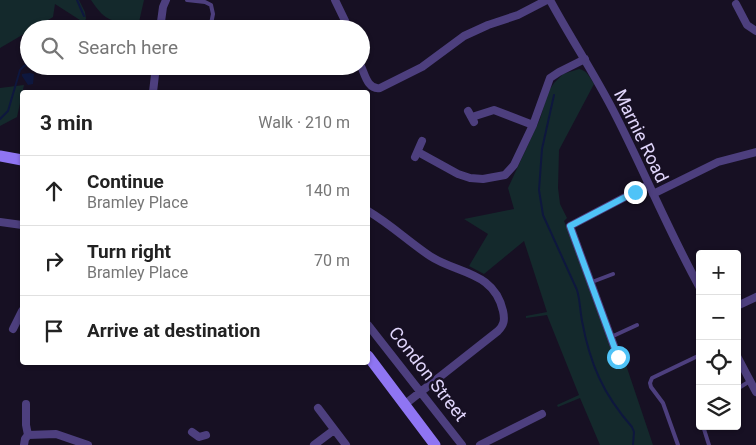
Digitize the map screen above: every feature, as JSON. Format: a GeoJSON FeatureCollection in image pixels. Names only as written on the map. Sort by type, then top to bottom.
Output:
{"type":"FeatureCollection","features":[{"type":"Feature","properties":{"kind":"main road"},"geometry":{"type":"LineString","coordinates":[[0,156],[19,159]]}},
{"type":"Feature","properties":{"kind":"main road","name":"Condon Street"},"geometry":{"type":"LineString","coordinates":[[370,359],[435,445]]}},
{"type":"Feature","properties":{"kind":"street"},"geometry":{"type":"LineString","coordinates":[[161,20],[162,7],[166,0]]}},
{"type":"Feature","properties":{"kind":"street"},"geometry":{"type":"LineString","coordinates":[[335,0],[344,20]]}},
{"type":"Feature","properties":{"kind":"street"},"geometry":{"type":"LineString","coordinates":[[364,75],[370,90],[383,87],[422,67],[464,36],[488,25],[518,15],[549,0]]}},
{"type":"Feature","properties":{"kind":"street","name":"Marnie Road"},"geometry":{"type":"LineString","coordinates":[[549,0],[585,59],[616,116],[696,280]]}},
{"type":"Feature","properties":{"kind":"street"},"geometry":{"type":"LineString","coordinates":[[736,4],[747,25],[756,31]]}},
{"type":"Feature","properties":{"kind":"street"},"geometry":{"type":"LineString","coordinates":[[422,141],[417,155],[464,177],[478,179],[505,175],[511,170],[533,125],[550,78],[585,59]]}},
{"type":"Feature","properties":{"kind":"street"},"geometry":{"type":"LineString","coordinates":[[153,90],[155,75]]}},
{"type":"Feature","properties":{"kind":"street"},"geometry":{"type":"LineString","coordinates":[[471,117],[494,110],[533,125]]}},
{"type":"Feature","properties":{"kind":"street"},"geometry":{"type":"LineString","coordinates":[[653,194],[718,162],[756,152]]}},
{"type":"Feature","properties":{"kind":"street"},"geometry":{"type":"LineString","coordinates":[[618,357],[570,226],[648,185]]}},
{"type":"Feature","properties":{"kind":"street"},"geometry":{"type":"LineString","coordinates":[[370,212],[385,221],[437,260],[471,273],[489,285],[499,297],[507,324],[404,405]]}},
{"type":"Feature","properties":{"kind":"street"},"geometry":{"type":"LineString","coordinates":[[0,222],[20,224]]}},
{"type":"Feature","properties":{"kind":"street"},"geometry":{"type":"LineString","coordinates":[[741,304],[756,297]]}},
{"type":"Feature","properties":{"kind":"street"},"geometry":{"type":"LineString","coordinates":[[13,329],[20,315]]}},
{"type":"Feature","properties":{"kind":"street","name":"Condon Street"},"geometry":{"type":"LineString","coordinates":[[370,328],[462,445]]}},
{"type":"Feature","properties":{"kind":"street"},"geometry":{"type":"LineString","coordinates":[[741,364],[756,392]]}},
{"type":"Feature","properties":{"kind":"street"},"geometry":{"type":"LineString","coordinates":[[24,445],[28,435],[26,426],[27,402]]}},
{"type":"Feature","properties":{"kind":"street"},"geometry":{"type":"LineString","coordinates":[[318,408],[346,445]]}},
{"type":"Feature","properties":{"kind":"street"},"geometry":{"type":"LineString","coordinates":[[480,445],[542,414]]}},
{"type":"Feature","properties":{"kind":"street"},"geometry":{"type":"LineString","coordinates":[[314,445],[334,430]]}},
{"type":"Feature","properties":{"kind":"street"},"geometry":{"type":"LineString","coordinates":[[28,435],[42,436],[47,439],[65,438],[88,445]]}},
{"type":"Feature","properties":{"kind":"street"},"geometry":{"type":"LineString","coordinates":[[194,445],[199,435]]}},
{"type":"Feature","properties":{"kind":"lane"},"geometry":{"type":"LineString","coordinates":[[187,0],[205,2],[211,5],[213,14],[212,20]]}},
{"type":"Feature","properties":{"kind":"lane"},"geometry":{"type":"LineString","coordinates":[[592,282],[613,274]]}},
{"type":"Feature","properties":{"kind":"lane"},"geometry":{"type":"LineString","coordinates":[[611,336],[637,325]]}},
{"type":"Feature","properties":{"kind":"lane"},"geometry":{"type":"LineString","coordinates":[[678,445],[662,400],[650,383],[652,378],[696,357]]}},
{"type":"Feature","properties":{"kind":"lane"},"geometry":{"type":"LineString","coordinates":[[741,387],[750,381]]}},
{"type":"Feature","properties":{"kind":"lane"},"geometry":{"type":"LineString","coordinates":[[703,430],[709,445]]}},
{"type":"Feature","properties":{"kind":"green space"},"geometry":{"type":"Polygon","coordinates":[[[0,0],[79,0],[85,12],[85,20],[80,20],[55,4],[53,17],[48,20],[20,20],[20,36],[0,48],[0,0]]]}},
{"type":"Feature","properties":{"kind":"green space"},"geometry":{"type":"Polygon","coordinates":[[[91,0],[144,0],[139,20],[111,20],[91,0]]]}},
{"type":"Feature","properties":{"kind":"green space"},"geometry":{"type":"Polygon","coordinates":[[[579,69],[590,77],[594,84],[559,150],[558,188],[560,204],[567,218],[564,221],[582,263],[616,361],[624,359],[653,445],[600,445],[580,398],[558,407],[557,405],[579,395],[547,315],[526,318],[526,316],[547,312],[524,241],[484,274],[469,266],[488,234],[464,219],[514,209],[508,188],[540,119],[548,92],[563,74],[579,69]]]}},
{"type":"Feature","properties":{"kind":"green space"},"geometry":{"type":"Polygon","coordinates":[[[24,85],[23,90],[20,90],[17,117],[0,126],[0,88],[24,85]]]}},
{"type":"Feature","properties":{"kind":"water"},"geometry":{"type":"Polygon","coordinates":[[[34,75],[33,84],[28,85],[22,76],[34,75]]]}},
{"type":"Feature","properties":{"kind":"waterway"},"geometry":{"type":"LineString","coordinates":[[77,0],[84,16]]}},
{"type":"Feature","properties":{"kind":"waterway"},"geometry":{"type":"LineString","coordinates":[[0,119],[8,111],[20,70]]}},
{"type":"Feature","properties":{"kind":"waterway"},"geometry":{"type":"LineString","coordinates":[[554,95],[542,149],[539,190],[543,215],[577,290],[585,337],[599,378],[613,403],[632,427],[634,432],[633,445]]}},
{"type":"Feature","properties":{"kind":"route"},"geometry":{"type":"LineString","coordinates":[[618,357],[570,226],[635,192]]}}]}
